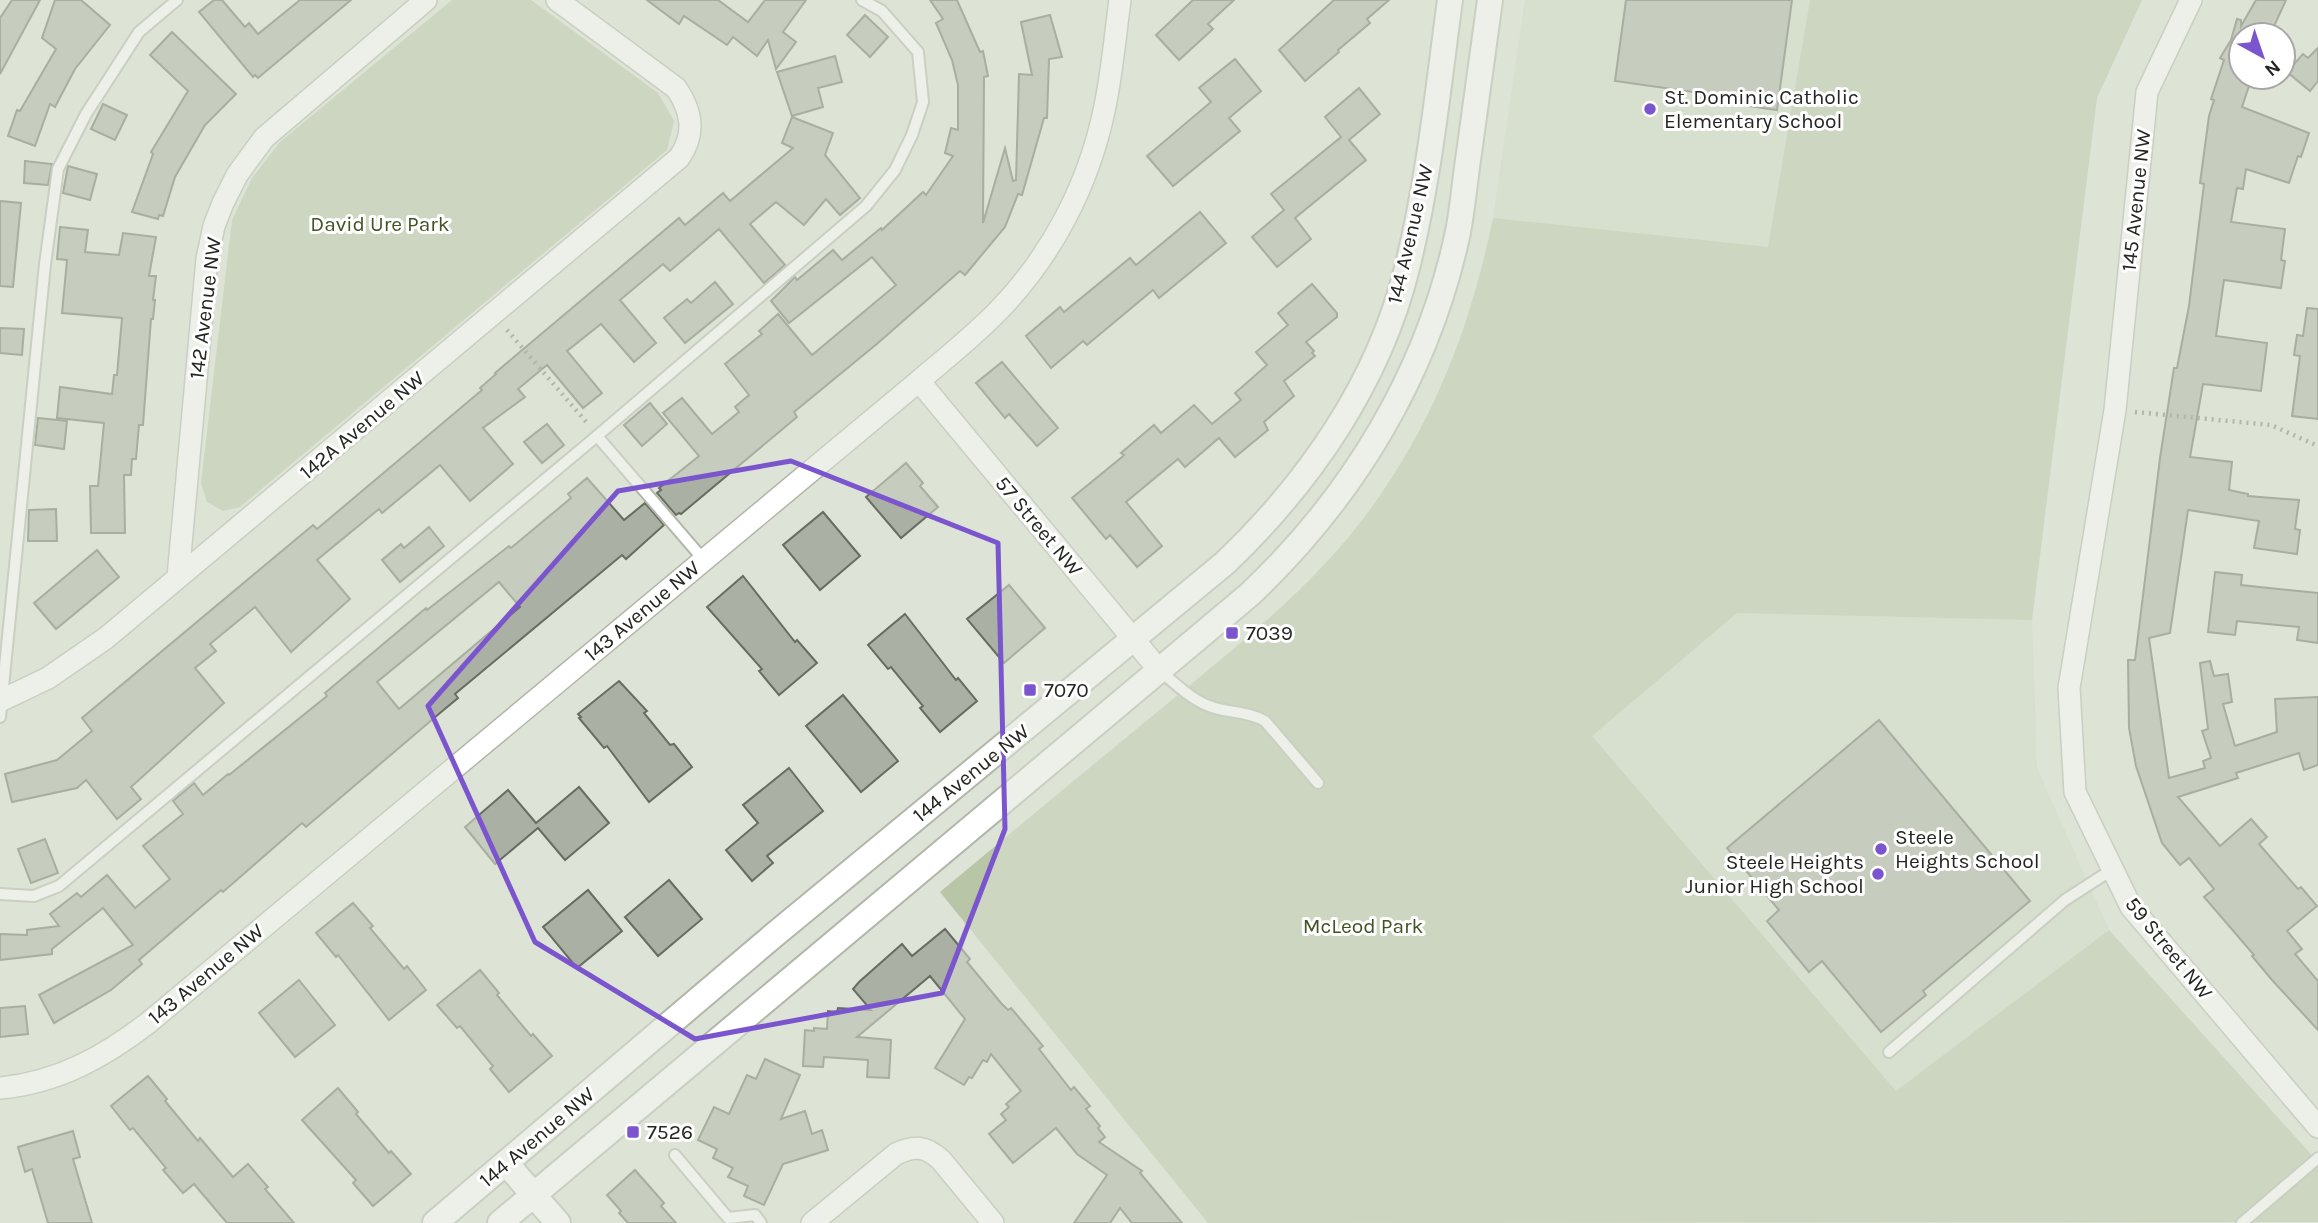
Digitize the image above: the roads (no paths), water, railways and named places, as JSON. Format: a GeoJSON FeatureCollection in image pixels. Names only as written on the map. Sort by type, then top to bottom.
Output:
{"type":"FeatureCollection","features":[{"type":"Feature","properties":{"kind":"street","name":"142 Avenue NW"},"geometry":{"type":"LineString","coordinates":[[178,578],[207,259],[214,226],[223,203],[237,175],[264,138],[426,0]]}},
{"type":"Feature","properties":{"kind":"street","name":"142A Avenue NW"},"geometry":{"type":"LineString","coordinates":[[1,706],[76,660],[178,578],[672,166],[686,149],[690,139],[690,118],[684,100],[676,89],[557,0]]}},
{"type":"Feature","properties":{"kind":"street","name":"143 Avenue NW"},"geometry":{"type":"LineString","coordinates":[[0,1088],[39,1082],[64,1074],[126,1040],[981,327],[1017,290],[1057,234],[1084,180],[1104,110],[1120,0]]}},
{"type":"Feature","properties":{"kind":"street","name":"144 Avenue NW"},"geometry":{"type":"LineString","coordinates":[[435,1223],[772,936],[1225,563],[1279,508],[1334,434],[1369,369],[1407,271],[1428,160],[1450,0]]}},
{"type":"Feature","properties":{"kind":"street","name":"144 Avenue NW"},"geometry":{"type":"LineString","coordinates":[[500,1223],[1249,595],[1304,540],[1351,479],[1388,419],[1424,343],[1458,230],[1490,0]]}},
{"type":"Feature","properties":{"kind":"street","name":"145 Avenue NW"},"geometry":{"type":"LineString","coordinates":[[2115,410],[2147,92],[2191,0]]}},
{"type":"Feature","properties":{"kind":"street","name":"57 Street NW"},"geometry":{"type":"LineString","coordinates":[[919,381],[1159,670]]}},
{"type":"Feature","properties":{"kind":"street","name":"59 Street NW"},"geometry":{"type":"LineString","coordinates":[[2115,410],[2069,688],[2075,792],[2131,907],[2318,1127]]}},
{"type":"Feature","properties":{"kind":"street"},"geometry":{"type":"LineString","coordinates":[[812,1223],[896,1154],[908,1148],[920,1147],[941,1160],[993,1223]]}},
{"type":"Feature","properties":{"kind":"street"},"geometry":{"type":"LineString","coordinates":[[506,1163],[558,1223]]}},
{"type":"Feature","properties":{"kind":"lane"},"geometry":{"type":"LineString","coordinates":[[1,706],[45,264],[58,169],[86,114],[139,32],[177,0]]}},
{"type":"Feature","properties":{"kind":"lane"},"geometry":{"type":"LineString","coordinates":[[0,894],[34,896],[59,886],[597,436],[866,206],[895,170],[912,135],[923,102],[918,52],[882,11],[862,0]]}},
{"type":"Feature","properties":{"kind":"lane"},"geometry":{"type":"LineString","coordinates":[[597,436],[703,559]]}},
{"type":"Feature","properties":{"kind":"lane"},"geometry":{"type":"LineString","coordinates":[[1159,670],[1199,701],[1213,707],[1257,716],[1265,721],[1318,783]]}},
{"type":"Feature","properties":{"kind":"lane"},"geometry":{"type":"LineString","coordinates":[[1889,1052],[2065,900],[2113,869]]}},
{"type":"Feature","properties":{"kind":"lane"},"geometry":{"type":"LineString","coordinates":[[675,1155],[728,1218],[755,1215],[761,1223]]}},
{"type":"Feature","properties":{"kind":"lane"},"geometry":{"type":"LineString","coordinates":[[2242,1223],[2318,1158]]}},
{"type":"Feature","properties":{"kind":"place","name":"St. Dominic Catholic Elementary School"},"geometry":{"type":"Point","coordinates":[1650,109]}},
{"type":"Feature","properties":{"kind":"place","name":"7039"},"geometry":{"type":"Point","coordinates":[1232,633]}},
{"type":"Feature","properties":{"kind":"place","name":"7070"},"geometry":{"type":"Point","coordinates":[1030,690]}},
{"type":"Feature","properties":{"kind":"place","name":"Steele Heights School"},"geometry":{"type":"Point","coordinates":[1881,849]}},
{"type":"Feature","properties":{"kind":"place","name":"Steele Heights Junior High School"},"geometry":{"type":"Point","coordinates":[1878,874]}},
{"type":"Feature","properties":{"kind":"place","name":"7526"},"geometry":{"type":"Point","coordinates":[633,1132]}},
{"type":"Feature","properties":{"kind":"park label","name":"David Ure Park"},"geometry":{"type":"Point","coordinates":[380,224]}},
{"type":"Feature","properties":{"kind":"park label","name":"McLeod Park"},"geometry":{"type":"Point","coordinates":[1363,926]}}]}
